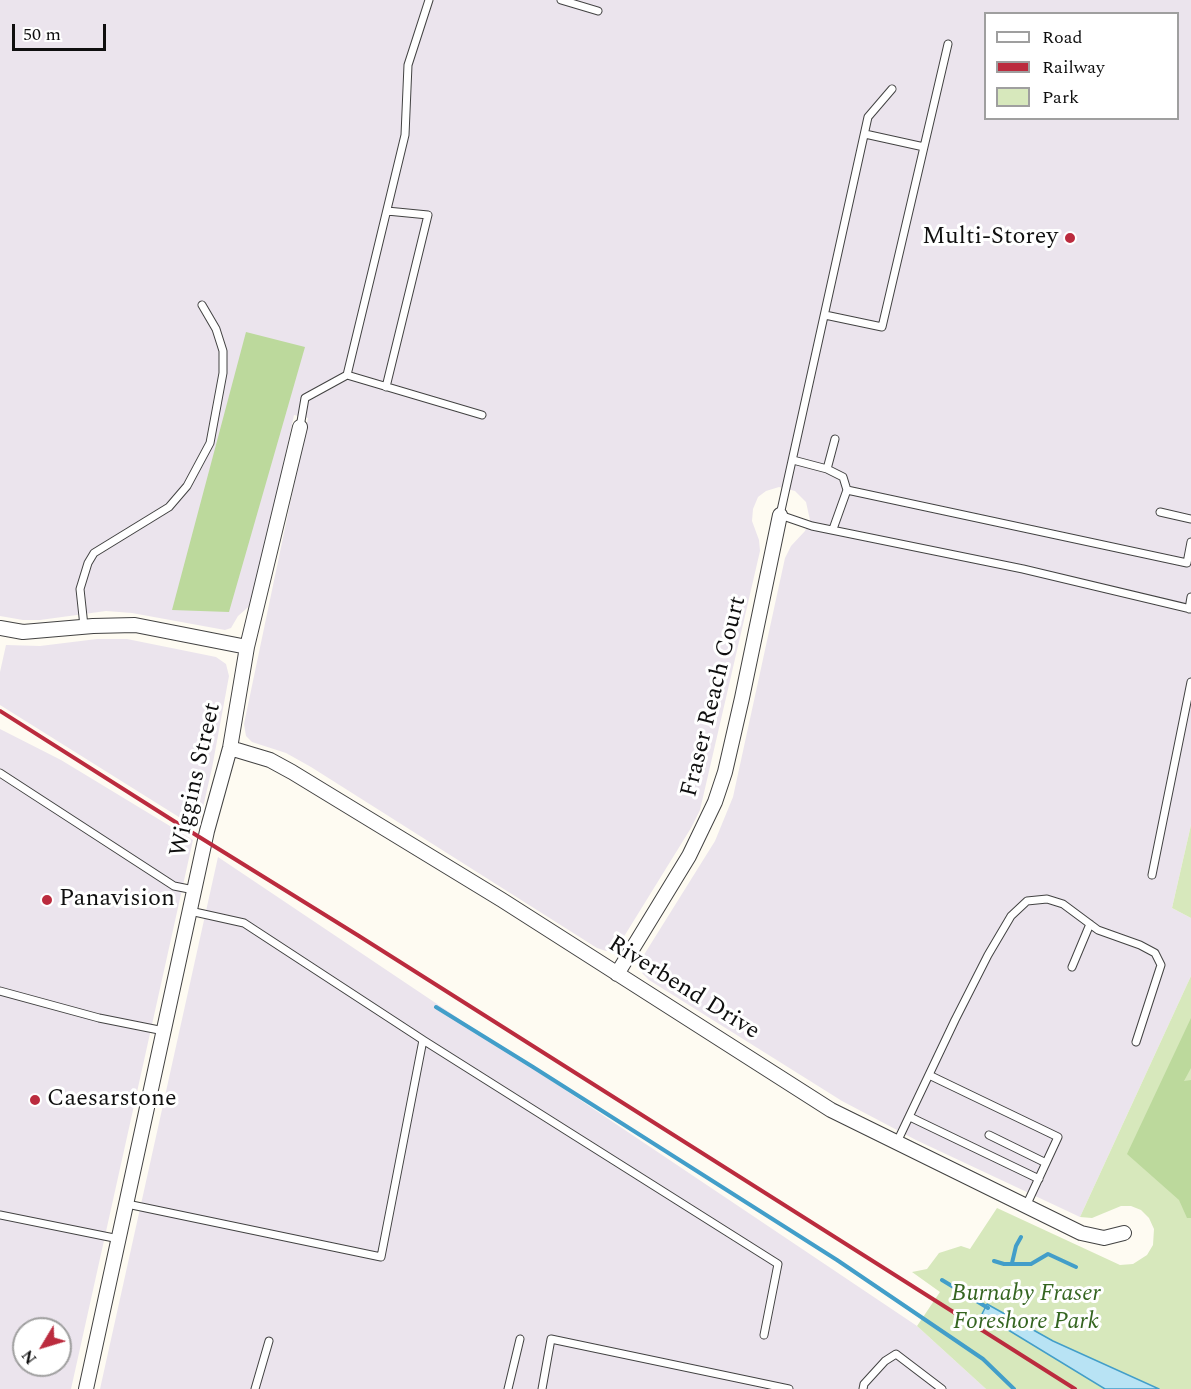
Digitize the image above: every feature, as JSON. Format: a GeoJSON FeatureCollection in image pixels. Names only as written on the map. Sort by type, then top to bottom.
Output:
{"type":"FeatureCollection","features":[{"type":"Feature","properties":{"kind":"street","name":"Wiggins Street"},"geometry":{"type":"LineString","coordinates":[[86,1389],[207,831],[230,748],[247,647],[300,427]]}},
{"type":"Feature","properties":{"kind":"street","name":"Fraser Reach Court"},"geometry":{"type":"LineString","coordinates":[[617,974],[689,856],[715,802],[725,772],[742,698],[780,515]]}},
{"type":"Feature","properties":{"kind":"street"},"geometry":{"type":"LineString","coordinates":[[0,628],[23,632],[84,626],[135,625],[247,647]]}},
{"type":"Feature","properties":{"kind":"street","name":"Riverbend Drive"},"geometry":{"type":"LineString","coordinates":[[230,748],[270,760],[292,772],[502,900],[831,1110],[1081,1233],[1104,1238],[1124,1233]]}},
{"type":"Feature","properties":{"kind":"lane"},"geometry":{"type":"LineString","coordinates":[[347,375],[405,135],[408,65],[429,0]]}},
{"type":"Feature","properties":{"kind":"lane"},"geometry":{"type":"LineString","coordinates":[[561,0],[598,11]]}},
{"type":"Feature","properties":{"kind":"lane"},"geometry":{"type":"LineString","coordinates":[[825,315],[882,327],[948,44]]}},
{"type":"Feature","properties":{"kind":"lane"},"geometry":{"type":"LineString","coordinates":[[892,89],[868,117],[780,515],[812,526],[1023,569],[1190,609],[1191,597]]}},
{"type":"Feature","properties":{"kind":"lane"},"geometry":{"type":"LineString","coordinates":[[865,134],[924,147]]}},
{"type":"Feature","properties":{"kind":"lane"},"geometry":{"type":"LineString","coordinates":[[386,387],[428,215],[387,211]]}},
{"type":"Feature","properties":{"kind":"lane"},"geometry":{"type":"LineString","coordinates":[[84,626],[80,589],[88,563],[94,553],[169,507],[187,486],[210,443],[224,373],[223,351],[216,329],[202,306]]}},
{"type":"Feature","properties":{"kind":"lane"},"geometry":{"type":"LineString","coordinates":[[300,427],[305,398],[347,375],[482,415]]}},
{"type":"Feature","properties":{"kind":"lane"},"geometry":{"type":"LineString","coordinates":[[827,469],[835,439]]}},
{"type":"Feature","properties":{"kind":"lane"},"geometry":{"type":"LineString","coordinates":[[793,460],[827,469],[843,477],[847,490],[833,529]]}},
{"type":"Feature","properties":{"kind":"lane"},"geometry":{"type":"LineString","coordinates":[[847,490],[1189,564],[1191,542]]}},
{"type":"Feature","properties":{"kind":"lane"},"geometry":{"type":"LineString","coordinates":[[1160,512],[1191,519]]}},
{"type":"Feature","properties":{"kind":"lane"},"geometry":{"type":"LineString","coordinates":[[1152,874],[1191,682]]}},
{"type":"Feature","properties":{"kind":"lane"},"geometry":{"type":"LineString","coordinates":[[0,773],[174,886],[195,890]]}},
{"type":"Feature","properties":{"kind":"lane"},"geometry":{"type":"LineString","coordinates":[[897,1142],[988,955],[1011,916],[1027,901],[1047,899],[1063,904],[1098,930],[1140,945],[1155,953],[1161,965],[1136,1042]]}},
{"type":"Feature","properties":{"kind":"lane"},"geometry":{"type":"LineString","coordinates":[[190,911],[244,922],[423,1040],[778,1264],[764,1335]]}},
{"type":"Feature","properties":{"kind":"lane"},"geometry":{"type":"LineString","coordinates":[[1072,967],[1090,924]]}},
{"type":"Feature","properties":{"kind":"lane"},"geometry":{"type":"LineString","coordinates":[[0,992],[99,1018],[164,1031]]}},
{"type":"Feature","properties":{"kind":"lane"},"geometry":{"type":"LineString","coordinates":[[127,1204],[381,1257],[423,1040]]}},
{"type":"Feature","properties":{"kind":"lane"},"geometry":{"type":"LineString","coordinates":[[929,1075],[1058,1137],[1026,1206]]}},
{"type":"Feature","properties":{"kind":"lane"},"geometry":{"type":"LineString","coordinates":[[910,1117],[1039,1179]]}},
{"type":"Feature","properties":{"kind":"lane"},"geometry":{"type":"LineString","coordinates":[[989,1135],[1046,1163]]}},
{"type":"Feature","properties":{"kind":"lane"},"geometry":{"type":"LineString","coordinates":[[0,1215],[119,1239]]}},
{"type":"Feature","properties":{"kind":"lane"},"geometry":{"type":"LineString","coordinates":[[508,1389],[520,1339]]}},
{"type":"Feature","properties":{"kind":"lane"},"geometry":{"type":"LineString","coordinates":[[542,1389],[551,1339],[789,1389]]}},
{"type":"Feature","properties":{"kind":"lane"},"geometry":{"type":"LineString","coordinates":[[255,1389],[269,1341]]}},
{"type":"Feature","properties":{"kind":"lane"},"geometry":{"type":"LineString","coordinates":[[863,1389],[864,1384],[885,1361],[896,1354],[942,1389]]}},
{"type":"Feature","properties":{"kind":"shaded area"},"geometry":{"type":"Polygon","coordinates":[[[0,0],[1191,0],[1191,825],[1172,908],[1191,918],[1191,976],[1080,1217],[916,1140],[842,1101],[649,980],[642,973],[642,958],[715,841],[733,797],[785,558],[791,546],[805,531],[810,520],[806,502],[795,491],[779,487],[766,491],[758,497],[753,509],[752,521],[759,540],[760,551],[700,810],[620,943],[606,951],[597,948],[311,767],[286,753],[252,742],[246,736],[244,724],[308,418],[294,415],[254,602],[238,616],[231,628],[225,630],[132,613],[106,611],[40,620],[0,616],[0,0]]]}},
{"type":"Feature","properties":{"kind":"shaded area"},"geometry":{"type":"Polygon","coordinates":[[[97,639],[127,639],[216,657],[226,664],[229,676],[198,829],[0,705],[0,672],[6,645],[40,646],[97,639]]]}},
{"type":"Feature","properties":{"kind":"shaded area"},"geometry":{"type":"Polygon","coordinates":[[[0,729],[61,760],[193,840],[71,1389],[0,1389],[0,729]]]}},
{"type":"Feature","properties":{"kind":"shaded area"},"geometry":{"type":"Polygon","coordinates":[[[218,857],[917,1326],[986,1389],[100,1389],[218,857]]]}},
{"type":"Feature","properties":{"kind":"green space"},"geometry":{"type":"Polygon","coordinates":[[[246,332],[305,347],[229,612],[172,610],[246,332]]]}},
{"type":"Feature","properties":{"kind":"green space"},"geometry":{"type":"Polygon","coordinates":[[[1191,825],[1191,918],[1172,908],[1191,825]]]}},
{"type":"Feature","properties":{"kind":"green space","name":"Burnaby Fraser Foreshore Park"},"geometry":{"type":"Polygon","coordinates":[[[1191,976],[1191,1389],[986,1389],[917,1326],[940,1292],[912,1272],[927,1269],[939,1253],[961,1246],[970,1249],[997,1208],[1120,1265],[1133,1264],[1147,1255],[1153,1245],[1154,1229],[1149,1218],[1141,1210],[1131,1206],[1121,1206],[1092,1218],[1080,1217],[1191,976]]]}},
{"type":"Feature","properties":{"kind":"green space"},"geometry":{"type":"Polygon","coordinates":[[[1191,1018],[1191,1068],[1184,1081],[1191,1080],[1191,1218],[1187,1218],[1179,1200],[1127,1154],[1191,1018]]]}},
{"type":"Feature","properties":{"kind":"water"},"geometry":{"type":"Polygon","coordinates":[[[987,1304],[1053,1341],[1159,1389],[1105,1389],[982,1314],[987,1304]]]}},
{"type":"Feature","properties":{"kind":"waterway"},"geometry":{"type":"LineString","coordinates":[[436,1007],[837,1260],[983,1359],[1014,1389]]}},
{"type":"Feature","properties":{"kind":"waterway"},"geometry":{"type":"LineString","coordinates":[[1012,1263],[1021,1237]]}},
{"type":"Feature","properties":{"kind":"waterway"},"geometry":{"type":"LineString","coordinates":[[994,1261],[1004,1264],[1031,1264],[1048,1254],[1076,1267]]}},
{"type":"Feature","properties":{"kind":"waterway"},"geometry":{"type":"LineString","coordinates":[[942,1280],[988,1308]]}},
{"type":"Feature","properties":{"kind":"railway"},"geometry":{"type":"LineString","coordinates":[[0,711],[1075,1389]]}},
{"type":"Feature","properties":{"kind":"place","name":"Multi-Storey"},"geometry":{"type":"Point","coordinates":[1070,238]}},
{"type":"Feature","properties":{"kind":"place","name":"Panavision"},"geometry":{"type":"Point","coordinates":[47,900]}},
{"type":"Feature","properties":{"kind":"place","name":"Caesarstone"},"geometry":{"type":"Point","coordinates":[35,1100]}}]}
